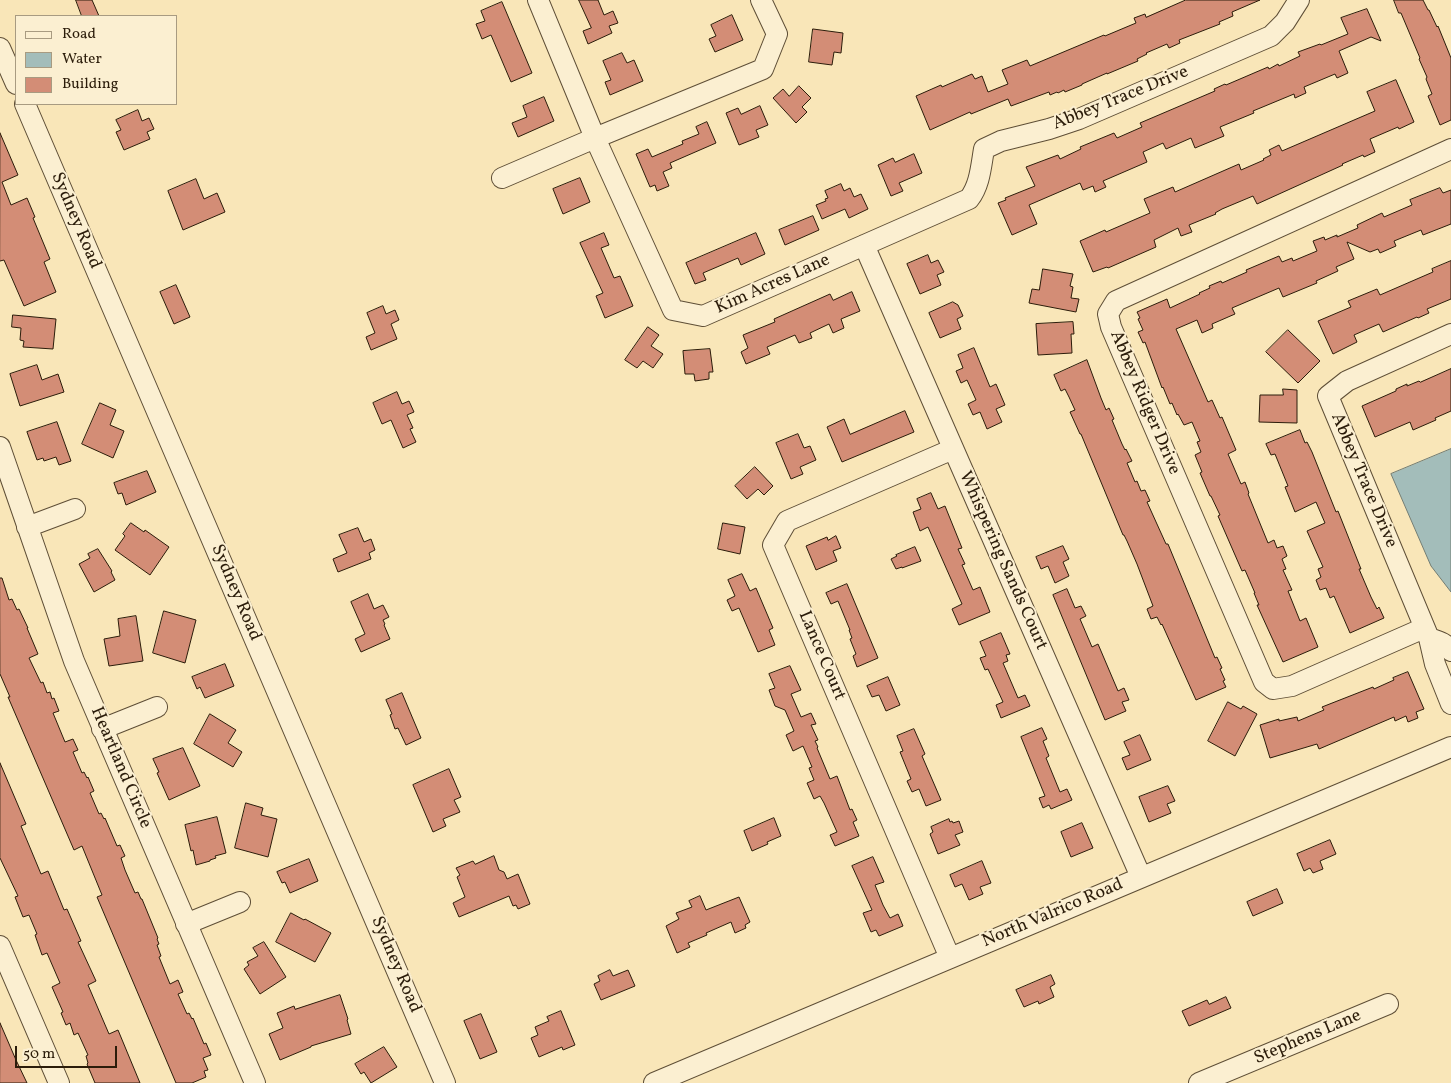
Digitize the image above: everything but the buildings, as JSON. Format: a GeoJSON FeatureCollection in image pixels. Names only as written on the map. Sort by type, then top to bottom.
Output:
{"type":"FeatureCollection","features":[{"type":"Feature","properties":{"kind":"street","name":"Kim Acres Lane"},"geometry":{"type":"LineString","coordinates":[[538,0],[595,138],[673,310],[703,316],[962,203]]}},
{"type":"Feature","properties":{"kind":"street"},"geometry":{"type":"LineString","coordinates":[[502,178],[763,69],[777,34],[762,0]]}},
{"type":"Feature","properties":{"kind":"street","name":"Abbey Trace Drive"},"geometry":{"type":"LineString","coordinates":[[962,203],[969,199],[979,180],[984,149],[1001,140],[1049,129],[1079,119],[1271,36],[1285,22],[1299,0]]}},
{"type":"Feature","properties":{"kind":"street"},"geometry":{"type":"LineString","coordinates":[[0,48],[15,82]]}},
{"type":"Feature","properties":{"kind":"street","name":"Sydney Road"},"geometry":{"type":"LineString","coordinates":[[25,105],[445,1083]]}},
{"type":"Feature","properties":{"kind":"street","name":"Abbey Ridger Drive"},"geometry":{"type":"LineString","coordinates":[[1427,633],[1292,686],[1273,689],[1264,682],[1110,327],[1108,314],[1116,301],[1451,149]]}},
{"type":"Feature","properties":{"kind":"street","name":"Whispering Sands Court"},"geometry":{"type":"LineString","coordinates":[[864,245],[1141,877]]}},
{"type":"Feature","properties":{"kind":"street","name":"Abbey Trace Drive"},"geometry":{"type":"LineString","coordinates":[[1451,334],[1347,381],[1328,396],[1427,633],[1435,664],[1446,678],[1451,704]]}},
{"type":"Feature","properties":{"kind":"street","name":"Heartland Circle"},"geometry":{"type":"LineString","coordinates":[[0,447],[74,661],[256,1083]]}},
{"type":"Feature","properties":{"kind":"street","name":"Lance Court"},"geometry":{"type":"LineString","coordinates":[[950,958],[774,545],[787,521],[953,449]]}},
{"type":"Feature","properties":{"kind":"street"},"geometry":{"type":"LineString","coordinates":[[27,527],[75,509]]}},
{"type":"Feature","properties":{"kind":"street"},"geometry":{"type":"LineString","coordinates":[[1427,633],[1449,647],[1451,651]]}},
{"type":"Feature","properties":{"kind":"street"},"geometry":{"type":"LineString","coordinates":[[102,729],[157,707]]}},
{"type":"Feature","properties":{"kind":"street","name":"North Valrico Road"},"geometry":{"type":"LineString","coordinates":[[654,1083],[1451,747]]}},
{"type":"Feature","properties":{"kind":"street"},"geometry":{"type":"LineString","coordinates":[[186,924],[240,902]]}},
{"type":"Feature","properties":{"kind":"street"},"geometry":{"type":"LineString","coordinates":[[0,946],[59,1083]]}},
{"type":"Feature","properties":{"kind":"street","name":"Stephens Lane"},"geometry":{"type":"LineString","coordinates":[[1199,1083],[1388,1004]]}},
{"type":"Feature","properties":{"kind":"water"},"geometry":{"type":"Polygon","coordinates":[[[1451,449],[1451,592],[1431,566],[1391,474],[1451,449]]]}}]}
